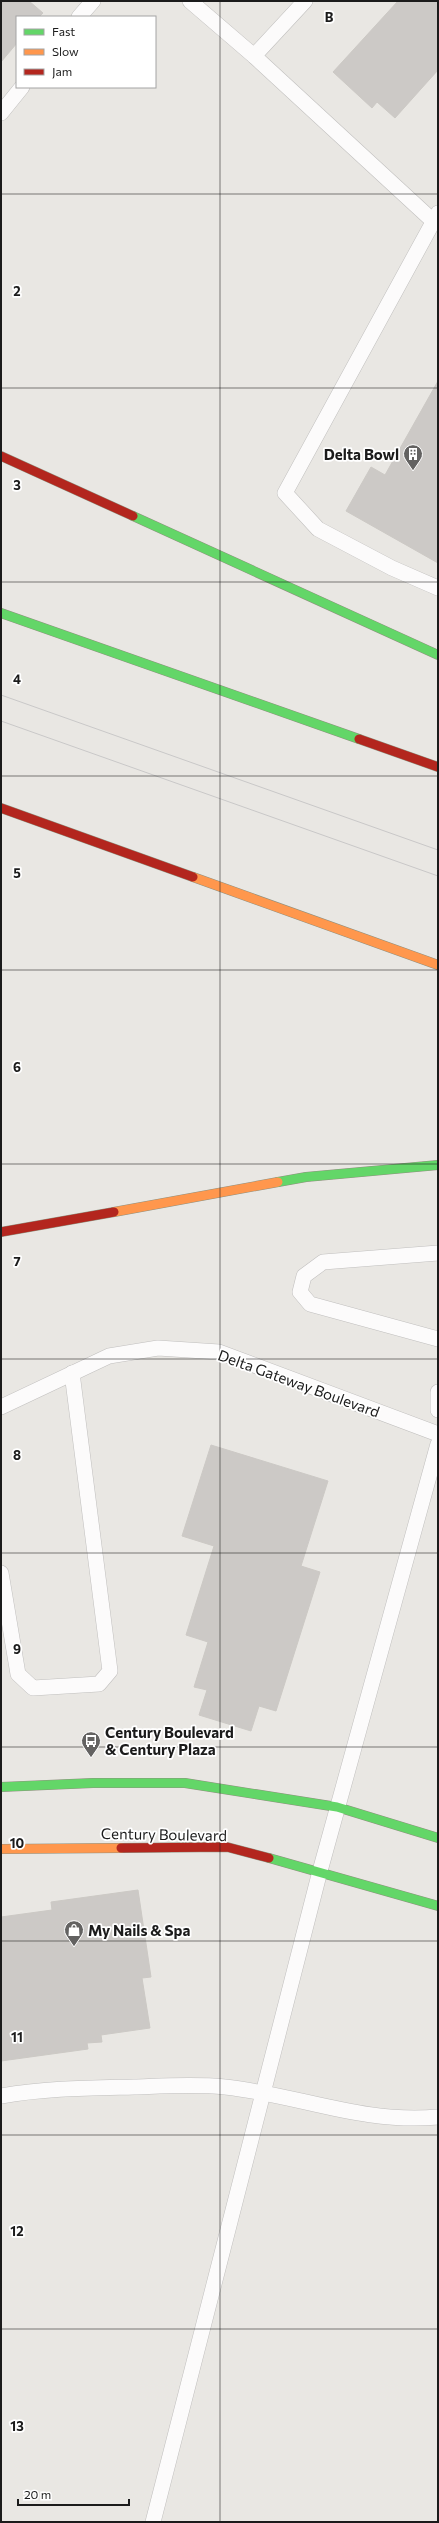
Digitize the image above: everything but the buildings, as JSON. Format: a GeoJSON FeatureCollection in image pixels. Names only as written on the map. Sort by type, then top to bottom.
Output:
{"type":"FeatureCollection","features":[{"type":"Feature","properties":{"kind":"main road"},"geometry":{"type":"LineString","coordinates":[[1,456],[438,655]]}},
{"type":"Feature","properties":{"kind":"main road"},"geometry":{"type":"LineString","coordinates":[[1,612],[438,767]]}},
{"type":"Feature","properties":{"kind":"main road"},"geometry":{"type":"LineString","coordinates":[[1,808],[438,965]]}},
{"type":"Feature","properties":{"kind":"main road"},"geometry":{"type":"LineString","coordinates":[[1,1232],[306,1177],[438,1165]]}},
{"type":"Feature","properties":{"kind":"main road"},"geometry":{"type":"LineString","coordinates":[[1,1787],[93,1783],[185,1783],[337,1807],[438,1838]]}},
{"type":"Feature","properties":{"kind":"main road","name":"Century Boulevard"},"geometry":{"type":"LineString","coordinates":[[1,1849],[227,1848],[320,1871],[438,1906]]}},
{"type":"Feature","properties":{"kind":"lane"},"geometry":{"type":"LineString","coordinates":[[81,16],[93,1]]}},
{"type":"Feature","properties":{"kind":"lane"},"geometry":{"type":"LineString","coordinates":[[190,1],[436,217],[398,283],[285,493],[318,529],[392,568],[438,588]]}},
{"type":"Feature","properties":{"kind":"lane"},"geometry":{"type":"LineString","coordinates":[[254,56],[305,1]]}},
{"type":"Feature","properties":{"kind":"lane"},"geometry":{"type":"LineString","coordinates":[[1,113],[21,88]]}},
{"type":"Feature","properties":{"kind":"lane"},"geometry":{"type":"LineString","coordinates":[[438,1254],[323,1262],[304,1276],[300,1292],[310,1304],[438,1339]]}},
{"type":"Feature","properties":{"kind":"lane","name":"Delta Gateway Boulevard"},"geometry":{"type":"LineString","coordinates":[[1,1407],[108,1356],[158,1348],[219,1352],[438,1434]]}},
{"type":"Feature","properties":{"kind":"lane"},"geometry":{"type":"LineString","coordinates":[[1,1573],[18,1674],[33,1688],[99,1684],[110,1671],[72,1373]]}},
{"type":"Feature","properties":{"kind":"lane"},"geometry":{"type":"LineString","coordinates":[[438,1392],[438,1410]]}},
{"type":"Feature","properties":{"kind":"lane"},"geometry":{"type":"LineString","coordinates":[[153,2522],[320,1871],[438,1444]]}},
{"type":"Feature","properties":{"kind":"lane"},"geometry":{"type":"LineString","coordinates":[[1,2096],[44,2088],[176,2085],[225,2087],[263,2093],[365,2116],[417,2119],[438,2117]]}},
{"type":"Feature","properties":{"kind":"tram line"},"geometry":{"type":"LineString","coordinates":[[1,695],[438,850]]}},
{"type":"Feature","properties":{"kind":"tram line"},"geometry":{"type":"LineString","coordinates":[[1,721],[438,876]]}},
{"type":"Feature","properties":{"kind":"traffic: fast"},"geometry":{"type":"LineString","coordinates":[[133,516],[438,655]]}},
{"type":"Feature","properties":{"kind":"traffic: fast"},"geometry":{"type":"LineString","coordinates":[[1,613],[359,739]]}},
{"type":"Feature","properties":{"kind":"traffic: fast"},"geometry":{"type":"LineString","coordinates":[[278,1182],[306,1177],[438,1165]]}},
{"type":"Feature","properties":{"kind":"traffic: fast"},"geometry":{"type":"LineString","coordinates":[[1,1787],[93,1783],[185,1783],[337,1807],[438,1838]]}},
{"type":"Feature","properties":{"kind":"traffic: fast"},"geometry":{"type":"LineString","coordinates":[[269,1858],[438,1906]]}},
{"type":"Feature","properties":{"kind":"traffic: slow"},"geometry":{"type":"LineString","coordinates":[[193,877],[438,965]]}},
{"type":"Feature","properties":{"kind":"traffic: slow"},"geometry":{"type":"LineString","coordinates":[[114,1212],[278,1182]]}},
{"type":"Feature","properties":{"kind":"traffic: slow"},"geometry":{"type":"LineString","coordinates":[[1,1849],[121,1848]]}},
{"type":"Feature","properties":{"kind":"traffic: jam"},"geometry":{"type":"LineString","coordinates":[[1,456],[133,516]]}},
{"type":"Feature","properties":{"kind":"traffic: jam"},"geometry":{"type":"LineString","coordinates":[[359,739],[438,767]]}},
{"type":"Feature","properties":{"kind":"traffic: jam"},"geometry":{"type":"LineString","coordinates":[[1,808],[193,877]]}},
{"type":"Feature","properties":{"kind":"traffic: jam"},"geometry":{"type":"LineString","coordinates":[[1,1232],[114,1212]]}},
{"type":"Feature","properties":{"kind":"traffic: jam"},"geometry":{"type":"LineString","coordinates":[[121,1848],[227,1847],[269,1858]]}},
{"type":"Feature","properties":{"kind":"place","name":"Delta Bowl"},"geometry":{"type":"Point","coordinates":[413,471]}},
{"type":"Feature","properties":{"kind":"place","name":"Century Boulevard & Century Plaza"},"geometry":{"type":"Point","coordinates":[91,1758]}},
{"type":"Feature","properties":{"kind":"place","name":"My Nails & Spa"},"geometry":{"type":"Point","coordinates":[74,1947]}}]}
